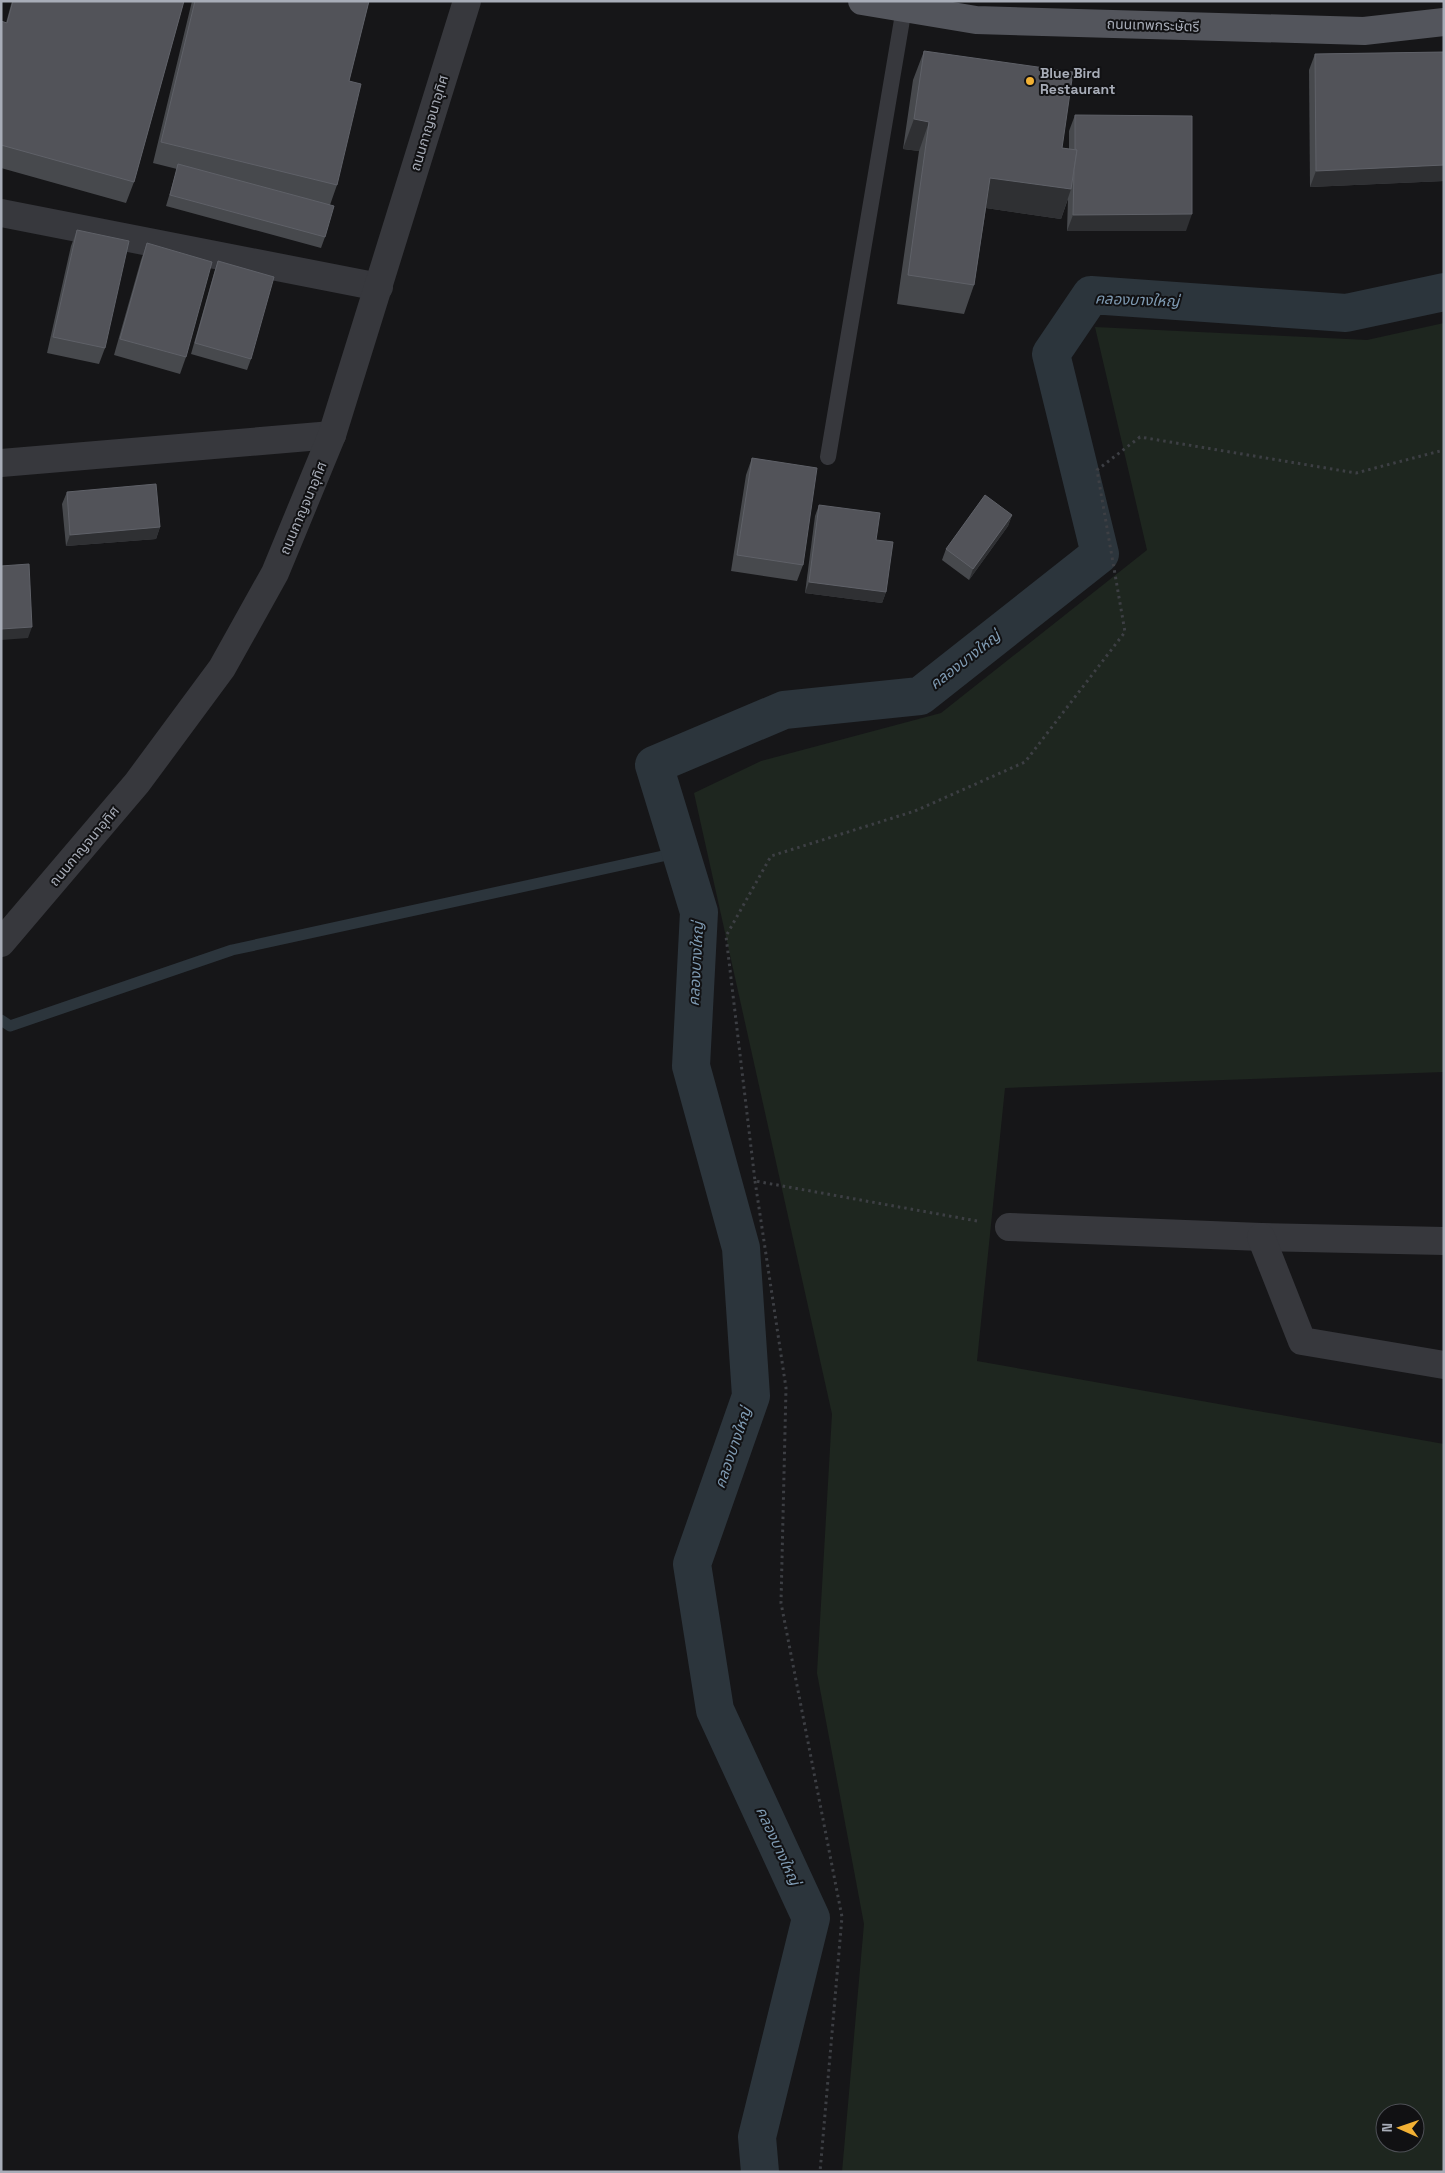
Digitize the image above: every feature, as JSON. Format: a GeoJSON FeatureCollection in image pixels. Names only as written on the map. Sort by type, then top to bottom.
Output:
{"type":"FeatureCollection","features":[{"type":"Feature","properties":{"kind":"main road","name":"ถนนเทพกระษัตรี"},"geometry":{"type":"LineString","coordinates":[[862,1],[976,20],[1364,31],[1444,22]]}},
{"type":"Feature","properties":{"kind":"street","name":"ถนนกาญจนาอุทิศ"},"geometry":{"type":"LineString","coordinates":[[1,943],[137,784],[222,668],[275,573],[332,435],[467,1]]}},
{"type":"Feature","properties":{"kind":"street"},"geometry":{"type":"LineString","coordinates":[[1,214],[379,287]]}},
{"type":"Feature","properties":{"kind":"street"},"geometry":{"type":"LineString","coordinates":[[1,463],[332,435]]}},
{"type":"Feature","properties":{"kind":"street"},"geometry":{"type":"LineString","coordinates":[[1009,1227],[1261,1237],[1444,1241]]}},
{"type":"Feature","properties":{"kind":"street"},"geometry":{"type":"LineString","coordinates":[[1261,1237],[1302,1341],[1444,1364]]}},
{"type":"Feature","properties":{"kind":"lane"},"geometry":{"type":"LineString","coordinates":[[828,457],[904,8]]}},
{"type":"Feature","properties":{"kind":"path"},"geometry":{"type":"LineString","coordinates":[[820,2172],[842,1917],[781,1603],[786,1388],[756,1181],[726,936],[771,856],[914,811],[1025,762],[1125,632],[1097,470],[1140,437],[1356,473],[1444,450]]}},
{"type":"Feature","properties":{"kind":"path"},"geometry":{"type":"LineString","coordinates":[[756,1181],[1009,1227]]}},
{"type":"Feature","properties":{"kind":"shaded area"},"geometry":{"type":"Polygon","coordinates":[[[1444,323],[1444,1072],[1005,1088],[977,1361],[1444,1444],[1444,2172],[842,2172],[864,1924],[817,1673],[832,1414],[694,793],[761,761],[941,713],[1147,550],[1095,327],[1367,340],[1444,323]]]}},
{"type":"Feature","properties":{"kind":"building"},"geometry":{"type":"Polygon","coordinates":[[[13,1],[184,1],[134,182],[1,145],[1,21],[7,23],[13,1]]]}},
{"type":"Feature","properties":{"kind":"building"},"geometry":{"type":"Polygon","coordinates":[[[195,1],[369,1],[349,81],[361,84],[337,185],[161,142],[195,1]]]}},
{"type":"Feature","properties":{"kind":"building"},"geometry":{"type":"Polygon","coordinates":[[[924,51],[1073,72],[1062,148],[1077,150],[1071,189],[990,178],[974,285],[908,275],[929,122],[914,119],[924,51]]]}},
{"type":"Feature","properties":{"kind":"building"},"geometry":{"type":"Polygon","coordinates":[[[1444,52],[1444,165],[1316,171],[1315,54],[1444,52]]]}},
{"type":"Feature","properties":{"kind":"building"},"geometry":{"type":"Polygon","coordinates":[[[1075,115],[1192,116],[1192,214],[1073,215],[1074,170],[1077,150],[1075,149],[1075,115]]]}},
{"type":"Feature","properties":{"kind":"building"},"geometry":{"type":"Polygon","coordinates":[[[178,164],[334,206],[325,237],[170,195],[178,164]]]}},
{"type":"Feature","properties":{"kind":"building"},"geometry":{"type":"Polygon","coordinates":[[[77,230],[129,241],[105,348],[53,337],[77,230]]]}},
{"type":"Feature","properties":{"kind":"building"},"geometry":{"type":"Polygon","coordinates":[[[147,243],[212,262],[186,357],[120,339],[147,243]]]}},
{"type":"Feature","properties":{"kind":"building"},"geometry":{"type":"Polygon","coordinates":[[[218,261],[274,277],[251,359],[195,343],[218,261]]]}},
{"type":"Feature","properties":{"kind":"building"},"geometry":{"type":"Polygon","coordinates":[[[752,458],[817,468],[803,565],[737,555],[752,458]]]}},
{"type":"Feature","properties":{"kind":"building"},"geometry":{"type":"Polygon","coordinates":[[[156,484],[160,527],[70,535],[67,492],[156,484]]]}},
{"type":"Feature","properties":{"kind":"building"},"geometry":{"type":"Polygon","coordinates":[[[985,495],[1012,515],[973,569],[946,549],[985,495]]]}},
{"type":"Feature","properties":{"kind":"building"},"geometry":{"type":"Polygon","coordinates":[[[819,505],[880,513],[876,540],[893,542],[886,592],[809,582],[819,505]]]}},
{"type":"Feature","properties":{"kind":"building"},"geometry":{"type":"Polygon","coordinates":[[[29,564],[32,627],[1,629],[1,566],[29,564]]]}},
{"type":"Feature","properties":{"kind":"waterway","name":"คลองบางใหญ่"},"geometry":{"type":"LineString","coordinates":[[760,2172],[757,2137],[811,1918],[715,1710],[692,1564],[751,1396],[741,1248],[691,1066],[699,912],[654,765],[784,710],[920,696],[1100,554],[1051,354],[1091,295],[1346,313],[1444,292]]}},
{"type":"Feature","properties":{"kind":"waterway"},"geometry":{"type":"LineString","coordinates":[[1,1020],[10,1026],[232,950],[681,852]]}},
{"type":"Feature","properties":{"kind":"place","name":"Blue Bird Restaurant"},"geometry":{"type":"Point","coordinates":[1030,81]}}]}
